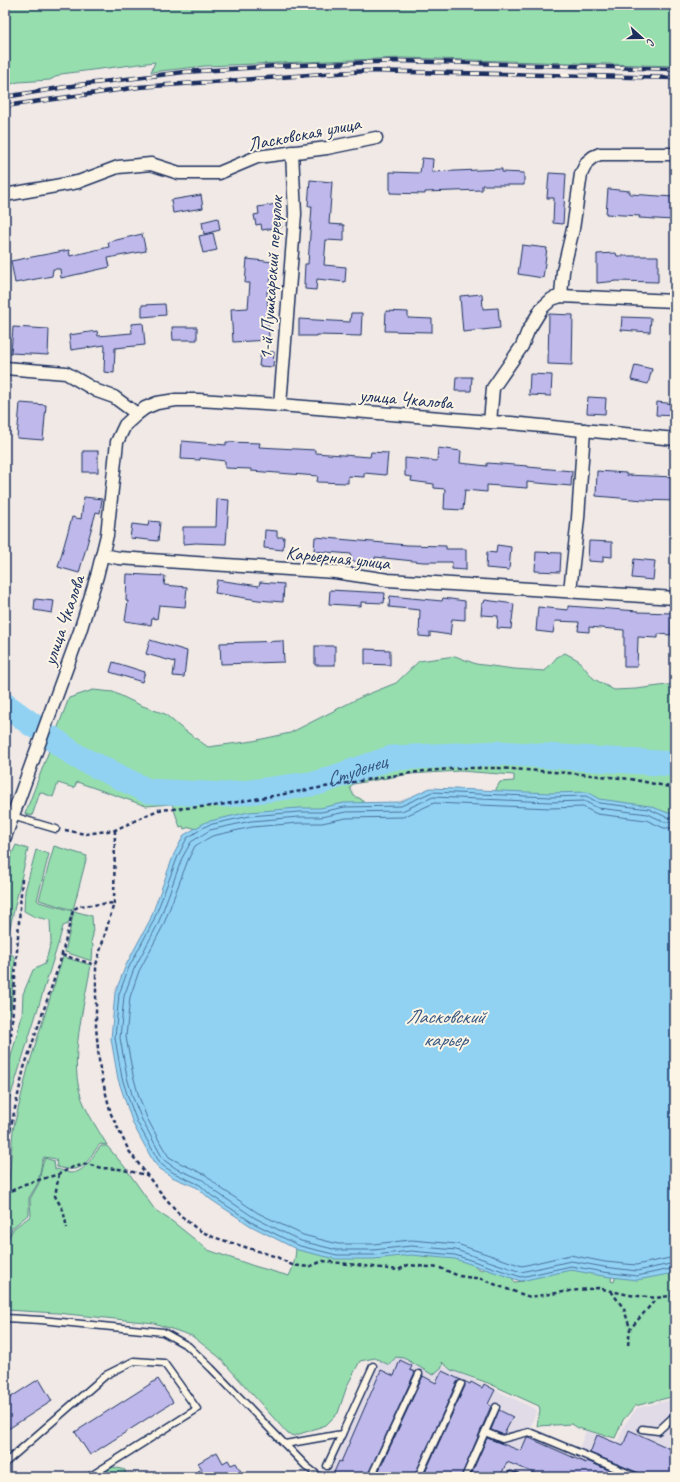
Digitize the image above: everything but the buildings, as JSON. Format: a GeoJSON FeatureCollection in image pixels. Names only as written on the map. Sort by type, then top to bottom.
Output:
{"type":"FeatureCollection","features":[{"type":"Feature","properties":{"kind":"street","name":"Ласковская улица"},"geometry":{"type":"LineString","coordinates":[[5,195],[78,182],[118,167],[151,164],[179,173],[219,173],[257,157],[328,148],[376,138]]}},
{"type":"Feature","properties":{"kind":"street","name":"1-й Пушкарский переулок"},"geometry":{"type":"LineString","coordinates":[[280,405],[295,214],[292,152]]}},
{"type":"Feature","properties":{"kind":"street"},"geometry":{"type":"LineString","coordinates":[[561,296],[563,271],[573,229],[582,174],[587,162],[600,154],[675,154]]}},
{"type":"Feature","properties":{"kind":"street"},"geometry":{"type":"LineString","coordinates":[[490,422],[493,388],[522,346],[528,330],[542,308],[552,299],[561,296],[675,301]]}},
{"type":"Feature","properties":{"kind":"street"},"geometry":{"type":"LineString","coordinates":[[5,368],[66,373],[97,391],[114,397],[137,414]]}},
{"type":"Feature","properties":{"kind":"street","name":"улица Чкалова"},"geometry":{"type":"LineString","coordinates":[[5,837],[80,631],[103,555],[107,535],[117,442],[125,425],[145,408],[176,400],[226,401],[511,423],[675,439]]}},
{"type":"Feature","properties":{"kind":"street"},"geometry":{"type":"LineString","coordinates":[[570,591],[578,518],[584,430]]}},
{"type":"Feature","properties":{"kind":"street","name":"Карьерная улица"},"geometry":{"type":"LineString","coordinates":[[103,555],[119,558],[335,572],[388,580],[675,598]]}},
{"type":"Feature","properties":{"kind":"lane"},"geometry":{"type":"LineString","coordinates":[[12,816],[56,829]]}},
{"type":"Feature","properties":{"kind":"lane"},"geometry":{"type":"LineString","coordinates":[[5,1318],[163,1332],[188,1346],[306,1466],[320,1477]]}},
{"type":"Feature","properties":{"kind":"lane"},"geometry":{"type":"LineString","coordinates":[[5,1463],[106,1375],[134,1362],[164,1363],[197,1408],[90,1477]]}},
{"type":"Feature","properties":{"kind":"lane"},"geometry":{"type":"LineString","coordinates":[[327,1466],[373,1366]]}},
{"type":"Feature","properties":{"kind":"lane"},"geometry":{"type":"LineString","coordinates":[[371,1477],[419,1374]]}},
{"type":"Feature","properties":{"kind":"lane"},"geometry":{"type":"LineString","coordinates":[[418,1477],[461,1384]]}},
{"type":"Feature","properties":{"kind":"lane"},"geometry":{"type":"LineString","coordinates":[[466,1477],[496,1407]]}},
{"type":"Feature","properties":{"kind":"lane"},"geometry":{"type":"LineString","coordinates":[[642,1429],[658,1431],[675,1417]]}},
{"type":"Feature","properties":{"kind":"lane"},"geometry":{"type":"LineString","coordinates":[[485,1432],[502,1439],[529,1432],[637,1477]]}},
{"type":"Feature","properties":{"kind":"lane"},"geometry":{"type":"LineString","coordinates":[[285,1444],[342,1434]]}},
{"type":"Feature","properties":{"kind":"lane"},"geometry":{"type":"LineString","coordinates":[[510,1477],[511,1475],[516,1477]]}},
{"type":"Feature","properties":{"kind":"path"},"geometry":{"type":"LineString","coordinates":[[56,829],[85,834],[115,830],[158,810],[214,806],[315,788],[425,771],[462,768],[499,768],[581,774],[630,779],[675,788]]}},
{"type":"Feature","properties":{"kind":"path"},"geometry":{"type":"LineString","coordinates":[[115,830],[114,903],[96,965],[96,1027],[100,1070],[111,1114],[130,1151],[147,1175],[180,1215],[197,1228],[213,1237],[277,1257],[292,1265],[308,1267],[323,1261],[398,1270],[408,1266],[440,1268],[459,1276],[482,1279],[530,1297],[598,1288],[629,1295],[656,1298],[675,1295]]}},
{"type":"Feature","properties":{"kind":"path"},"geometry":{"type":"LineString","coordinates":[[5,1056],[11,1036],[22,879]]}},
{"type":"Feature","properties":{"kind":"path"},"geometry":{"type":"LineString","coordinates":[[5,1186],[10,1131],[24,1068],[62,955],[73,910],[79,906],[114,903]]}},
{"type":"Feature","properties":{"kind":"path"},"geometry":{"type":"LineString","coordinates":[[62,955],[96,965]]}},
{"type":"Feature","properties":{"kind":"path"},"geometry":{"type":"LineString","coordinates":[[5,1194],[25,1184],[59,1174],[73,1167],[87,1164],[101,1168],[118,1169],[147,1175]]}},
{"type":"Feature","properties":{"kind":"path"},"geometry":{"type":"LineString","coordinates":[[59,1174],[55,1196],[64,1210],[67,1228]]}},
{"type":"Feature","properties":{"kind":"path"},"geometry":{"type":"LineString","coordinates":[[611,1291],[624,1309],[630,1329],[628,1345]]}},
{"type":"Feature","properties":{"kind":"path"},"geometry":{"type":"LineString","coordinates":[[630,1329],[656,1298]]}},
{"type":"Feature","properties":{"kind":"shaded area"},"geometry":{"type":"Polygon","coordinates":[[[388,1343],[484,1384],[537,1410],[530,1428],[579,1449],[586,1431],[618,1441],[624,1425],[637,1408],[675,1399],[675,1477],[327,1477],[388,1343]]]}},
{"type":"Feature","properties":{"kind":"green space"},"geometry":{"type":"Polygon","coordinates":[[[5,5],[675,5],[675,66],[402,58],[205,66],[151,72],[155,62],[61,74],[50,80],[18,82],[5,86],[5,5]]]}},
{"type":"Feature","properties":{"kind":"green space"},"geometry":{"type":"Polygon","coordinates":[[[565,653],[578,660],[594,679],[614,690],[675,684],[675,830],[496,800],[496,789],[500,782],[514,781],[514,775],[460,771],[410,774],[353,784],[350,788],[354,796],[361,799],[369,809],[200,830],[190,827],[184,829],[183,826],[180,827],[172,804],[146,806],[77,782],[74,788],[58,783],[53,797],[40,792],[32,816],[25,814],[69,698],[93,690],[113,692],[140,705],[165,714],[208,747],[253,741],[290,733],[361,697],[396,683],[419,661],[455,656],[476,664],[545,671],[557,657],[565,653]]]}},
{"type":"Feature","properties":{"kind":"green space"},"geometry":{"type":"Polygon","coordinates":[[[16,845],[28,849],[5,949],[5,873],[16,845]]]}},
{"type":"Feature","properties":{"kind":"green space"},"geometry":{"type":"Polygon","coordinates":[[[54,846],[87,856],[73,910],[39,900],[54,846]]]}},
{"type":"Feature","properties":{"kind":"green space"},"geometry":{"type":"Polygon","coordinates":[[[36,850],[49,854],[37,900],[39,902],[73,911],[68,924],[63,926],[5,1114],[5,1073],[22,1016],[23,994],[33,970],[45,964],[51,942],[50,920],[35,917],[24,911],[25,891],[36,850]]]}},
{"type":"Feature","properties":{"kind":"green space"},"geometry":{"type":"Polygon","coordinates":[[[74,911],[92,916],[92,961],[65,952],[74,911]]]}},
{"type":"Feature","properties":{"kind":"green space"},"geometry":{"type":"Polygon","coordinates":[[[12,954],[15,959],[11,1010],[5,1027],[5,964],[6,960],[12,954]]]}},
{"type":"Feature","properties":{"kind":"green space"},"geometry":{"type":"Polygon","coordinates":[[[63,957],[91,965],[78,1041],[78,1084],[82,1100],[107,1145],[100,1144],[87,1162],[79,1168],[66,1169],[57,1167],[56,1159],[44,1157],[38,1183],[29,1198],[29,1214],[12,1228],[9,1236],[5,1237],[5,1199],[9,1182],[13,1130],[28,1068],[63,957]]]}},
{"type":"Feature","properties":{"kind":"green space"},"geometry":{"type":"Polygon","coordinates":[[[101,1146],[107,1146],[124,1166],[155,1210],[173,1222],[208,1250],[289,1276],[296,1253],[296,1245],[425,1247],[423,1257],[429,1258],[431,1250],[474,1263],[477,1268],[482,1270],[488,1267],[512,1276],[514,1282],[524,1281],[523,1279],[533,1262],[612,1273],[611,1281],[614,1282],[616,1275],[675,1254],[675,1396],[635,1406],[623,1420],[615,1438],[578,1428],[572,1424],[537,1426],[540,1410],[539,1406],[488,1383],[451,1370],[442,1362],[443,1366],[433,1375],[404,1358],[396,1357],[389,1365],[375,1358],[360,1361],[347,1386],[338,1413],[326,1425],[294,1436],[288,1434],[219,1357],[192,1336],[154,1323],[57,1313],[5,1310],[5,1239],[9,1237],[14,1228],[31,1216],[30,1199],[39,1183],[45,1158],[54,1161],[55,1169],[69,1173],[76,1172],[85,1167],[101,1146]]]}},
{"type":"Feature","properties":{"kind":"green space"},"geometry":{"type":"Polygon","coordinates":[[[113,1467],[125,1470],[126,1477],[99,1477],[113,1467]]]}},
{"type":"Feature","properties":{"kind":"water","name":"Ласковский карьер"},"geometry":{"type":"Polygon","coordinates":[[[430,788],[550,793],[587,792],[599,799],[650,806],[668,813],[675,813],[675,1272],[637,1280],[571,1270],[521,1281],[455,1259],[411,1255],[374,1259],[336,1259],[298,1250],[251,1226],[210,1199],[198,1188],[172,1177],[159,1168],[153,1161],[133,1124],[118,1079],[111,1039],[115,993],[126,965],[150,920],[174,854],[184,835],[206,822],[249,812],[320,808],[344,803],[400,802],[430,788]]]}},
{"type":"Feature","properties":{"kind":"waterway","name":"Студенец"},"geometry":{"type":"LineString","coordinates":[[5,705],[34,726]]}},
{"type":"Feature","properties":{"kind":"waterway","name":"Студенец"},"geometry":{"type":"LineString","coordinates":[[53,739],[78,757],[148,791],[227,795],[318,783],[391,758],[500,753],[675,764]]}},
{"type":"Feature","properties":{"kind":"railway"},"geometry":{"type":"LineString","coordinates":[[5,97],[78,85],[184,72],[276,66],[400,61],[675,69]]}},
{"type":"Feature","properties":{"kind":"railway"},"geometry":{"type":"LineString","coordinates":[[5,106],[139,87],[366,71],[675,78]]}}]}
